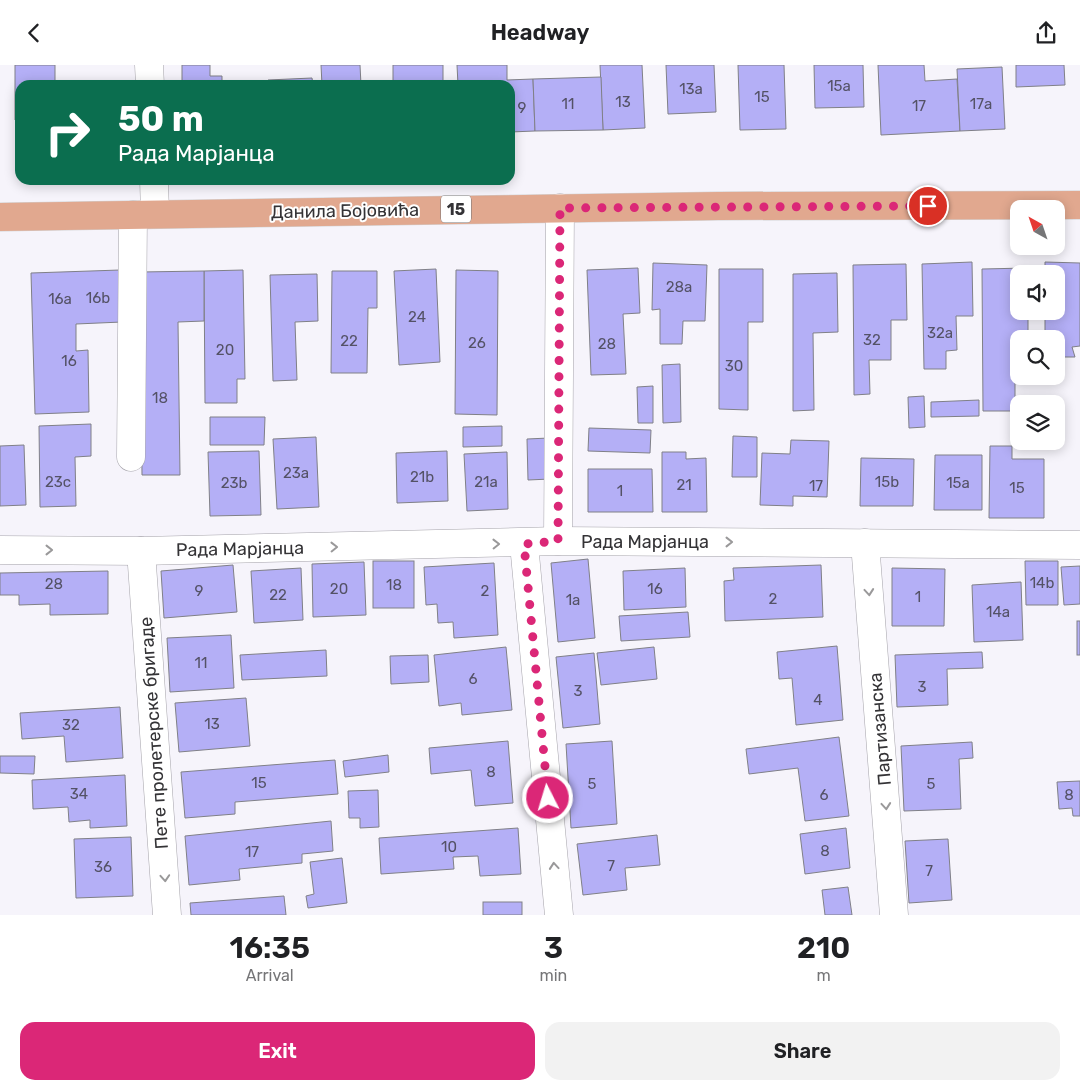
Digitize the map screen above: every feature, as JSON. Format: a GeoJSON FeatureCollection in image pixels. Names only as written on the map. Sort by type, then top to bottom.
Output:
{"type":"FeatureCollection","features":[{"type":"Feature","properties":{"kind":"main road","name":"Данила Бојовића"},"geometry":{"type":"LineString","coordinates":[[0,217],[560,208],[1080,205]]}},
{"type":"Feature","properties":{"kind":"street"},"geometry":{"type":"LineString","coordinates":[[149,65],[150,80]]}},
{"type":"Feature","properties":{"kind":"street"},"geometry":{"type":"LineString","coordinates":[[131,457],[144,215],[153,185]]}},
{"type":"Feature","properties":{"kind":"street"},"geometry":{"type":"LineString","coordinates":[[558,541],[560,208]]}},
{"type":"Feature","properties":{"kind":"street","name":"Рада Марјанца"},"geometry":{"type":"LineString","coordinates":[[0,550],[141,551],[524,544],[558,541],[1080,545]]}},
{"type":"Feature","properties":{"kind":"street","name":"Партизанска"},"geometry":{"type":"LineString","coordinates":[[865,543],[894,915]]}},
{"type":"Feature","properties":{"kind":"street"},"geometry":{"type":"LineString","coordinates":[[524,544],[559,915]]}},
{"type":"Feature","properties":{"kind":"street","name":"Пете пролетерске бригаде"},"geometry":{"type":"LineString","coordinates":[[141,551],[167,915]]}},
{"type":"Feature","properties":{"kind":"building"},"geometry":{"type":"Polygon","coordinates":[[[15,65],[55,65],[55,80],[15,80],[15,65]]]}},
{"type":"Feature","properties":{"kind":"building"},"geometry":{"type":"Polygon","coordinates":[[[182,65],[210,65],[210,76],[222,76],[222,80],[182,80],[182,65]]]}},
{"type":"Feature","properties":{"kind":"building"},"geometry":{"type":"Polygon","coordinates":[[[321,65],[360,65],[361,80],[322,80],[321,65]]]}},
{"type":"Feature","properties":{"kind":"building"},"geometry":{"type":"Polygon","coordinates":[[[393,65],[443,65],[443,80],[393,80],[393,65]]]}},
{"type":"Feature","properties":{"kind":"building"},"geometry":{"type":"Polygon","coordinates":[[[457,65],[507,65],[507,80],[458,80],[457,65]]]}},
{"type":"Feature","properties":{"kind":"building"},"geometry":{"type":"Polygon","coordinates":[[[600,65],[642,65],[645,128],[603,130],[600,65]]]}},
{"type":"Feature","properties":{"kind":"building"},"geometry":{"type":"Polygon","coordinates":[[[666,65],[714,65],[716,112],[668,114],[666,65]]]}},
{"type":"Feature","properties":{"kind":"building"},"geometry":{"type":"Polygon","coordinates":[[[738,65],[784,65],[786,129],[740,130],[738,65]]]}},
{"type":"Feature","properties":{"kind":"building"},"geometry":{"type":"Polygon","coordinates":[[[814,65],[863,65],[864,107],[815,108],[814,65]]]}},
{"type":"Feature","properties":{"kind":"building"},"geometry":{"type":"Polygon","coordinates":[[[878,65],[924,65],[925,81],[957,79],[960,131],[881,135],[878,65]]]}},
{"type":"Feature","properties":{"kind":"building"},"geometry":{"type":"Polygon","coordinates":[[[1016,65],[1064,65],[1065,85],[1016,87],[1016,65]]]}},
{"type":"Feature","properties":{"kind":"building"},"geometry":{"type":"Polygon","coordinates":[[[1002,67],[1005,129],[960,131],[957,69],[1002,67]]]}},
{"type":"Feature","properties":{"kind":"building"},"geometry":{"type":"Polygon","coordinates":[[[601,77],[603,130],[535,131],[533,79],[601,77]]]}},
{"type":"Feature","properties":{"kind":"building"},"geometry":{"type":"Polygon","coordinates":[[[312,78],[312,80],[268,80],[312,78]]]}},
{"type":"Feature","properties":{"kind":"building"},"geometry":{"type":"Polygon","coordinates":[[[533,79],[535,131],[515,132],[515,80],[507,80],[533,79]]]}},
{"type":"Feature","properties":{"kind":"building"},"geometry":{"type":"Polygon","coordinates":[[[972,262],[973,316],[956,316],[957,350],[946,351],[946,369],[924,369],[922,264],[972,262]]]}},
{"type":"Feature","properties":{"kind":"building"},"geometry":{"type":"Polygon","coordinates":[[[1045,262],[1080,263],[1080,346],[1072,347],[1075,357],[1065,357],[1065,330],[1045,330],[1045,320],[1065,320],[1065,265],[1045,265],[1045,262]]]}},
{"type":"Feature","properties":{"kind":"building"},"geometry":{"type":"Polygon","coordinates":[[[653,263],[707,265],[705,321],[683,321],[682,344],[660,344],[660,309],[652,310],[653,263]]]}},
{"type":"Feature","properties":{"kind":"building"},"geometry":{"type":"Polygon","coordinates":[[[906,264],[907,320],[891,320],[891,360],[869,360],[870,394],[854,395],[853,265],[906,264]]]}},
{"type":"Feature","properties":{"kind":"building"},"geometry":{"type":"Polygon","coordinates":[[[638,268],[640,313],[623,314],[626,374],[591,375],[587,270],[638,268]]]}},
{"type":"Feature","properties":{"kind":"building"},"geometry":{"type":"Polygon","coordinates":[[[1010,268],[1010,320],[1028,320],[1028,330],[1010,330],[1010,385],[1015,385],[1015,395],[1010,395],[1010,411],[983,411],[982,269],[1010,268]]]}},
{"type":"Feature","properties":{"kind":"building"},"geometry":{"type":"Polygon","coordinates":[[[436,269],[440,362],[399,365],[394,271],[436,269]]]}},
{"type":"Feature","properties":{"kind":"building"},"geometry":{"type":"Polygon","coordinates":[[[719,269],[763,269],[763,322],[748,322],[748,410],[719,409],[719,269]]]}},
{"type":"Feature","properties":{"kind":"building"},"geometry":{"type":"Polygon","coordinates":[[[120,270],[122,322],[76,324],[76,351],[88,350],[89,412],[35,414],[31,273],[120,270]]]}},
{"type":"Feature","properties":{"kind":"building"},"geometry":{"type":"Polygon","coordinates":[[[243,270],[245,379],[237,379],[237,403],[205,403],[204,271],[243,270]]]}},
{"type":"Feature","properties":{"kind":"building"},"geometry":{"type":"Polygon","coordinates":[[[456,270],[498,271],[497,415],[455,414],[456,270]]]}},
{"type":"Feature","properties":{"kind":"building"},"geometry":{"type":"Polygon","coordinates":[[[204,271],[204,321],[178,322],[180,475],[142,475],[140,272],[204,271]]]}},
{"type":"Feature","properties":{"kind":"building"},"geometry":{"type":"Polygon","coordinates":[[[332,271],[377,271],[377,308],[368,308],[367,373],[331,373],[332,271]]]}},
{"type":"Feature","properties":{"kind":"building"},"geometry":{"type":"Polygon","coordinates":[[[837,273],[838,332],[813,333],[814,410],[793,411],[793,274],[837,273]]]}},
{"type":"Feature","properties":{"kind":"building"},"geometry":{"type":"Polygon","coordinates":[[[317,274],[318,321],[295,322],[297,380],[273,381],[270,275],[317,274]]]}},
{"type":"Feature","properties":{"kind":"building"},"geometry":{"type":"Polygon","coordinates":[[[680,364],[681,422],[663,423],[662,365],[680,364]]]}},
{"type":"Feature","properties":{"kind":"building"},"geometry":{"type":"Polygon","coordinates":[[[653,386],[653,423],[638,423],[637,387],[653,386]]]}},
{"type":"Feature","properties":{"kind":"building"},"geometry":{"type":"Polygon","coordinates":[[[924,396],[925,427],[909,428],[908,397],[924,396]]]}},
{"type":"Feature","properties":{"kind":"building"},"geometry":{"type":"Polygon","coordinates":[[[979,400],[979,416],[931,417],[931,402],[979,400]]]}},
{"type":"Feature","properties":{"kind":"building"},"geometry":{"type":"Polygon","coordinates":[[[210,417],[265,417],[264,445],[210,445],[210,417]]]}},
{"type":"Feature","properties":{"kind":"building"},"geometry":{"type":"Polygon","coordinates":[[[91,424],[91,456],[75,457],[76,506],[40,507],[39,426],[91,424]]]}},
{"type":"Feature","properties":{"kind":"building"},"geometry":{"type":"Polygon","coordinates":[[[502,426],[502,446],[463,447],[463,427],[502,426]]]}},
{"type":"Feature","properties":{"kind":"building"},"geometry":{"type":"Polygon","coordinates":[[[589,428],[651,430],[650,453],[588,451],[589,428]]]}},
{"type":"Feature","properties":{"kind":"building"},"geometry":{"type":"Polygon","coordinates":[[[733,436],[757,437],[757,477],[732,477],[733,436]]]}},
{"type":"Feature","properties":{"kind":"building"},"geometry":{"type":"Polygon","coordinates":[[[316,437],[319,507],[277,509],[273,439],[316,437]]]}},
{"type":"Feature","properties":{"kind":"building"},"geometry":{"type":"Polygon","coordinates":[[[549,438],[550,479],[528,480],[527,439],[549,438]]]}},
{"type":"Feature","properties":{"kind":"building"},"geometry":{"type":"Polygon","coordinates":[[[791,440],[829,441],[827,497],[793,496],[793,506],[760,505],[762,453],[790,454],[791,440]]]}},
{"type":"Feature","properties":{"kind":"building"},"geometry":{"type":"Polygon","coordinates":[[[24,445],[26,505],[0,506],[0,446],[24,445]]]}},
{"type":"Feature","properties":{"kind":"building"},"geometry":{"type":"Polygon","coordinates":[[[990,446],[1010,446],[1012,459],[1044,459],[1044,518],[989,518],[990,446]]]}},
{"type":"Feature","properties":{"kind":"building"},"geometry":{"type":"Polygon","coordinates":[[[259,451],[261,515],[210,516],[208,452],[259,451]]]}},
{"type":"Feature","properties":{"kind":"building"},"geometry":{"type":"Polygon","coordinates":[[[447,451],[448,501],[397,503],[396,453],[447,451]]]}},
{"type":"Feature","properties":{"kind":"building"},"geometry":{"type":"Polygon","coordinates":[[[507,452],[508,509],[467,511],[464,454],[507,452]]]}},
{"type":"Feature","properties":{"kind":"building"},"geometry":{"type":"Polygon","coordinates":[[[662,452],[686,452],[686,459],[706,458],[707,512],[662,512],[662,452]]]}},
{"type":"Feature","properties":{"kind":"building"},"geometry":{"type":"Polygon","coordinates":[[[935,455],[982,455],[982,510],[934,510],[935,455]]]}},
{"type":"Feature","properties":{"kind":"building"},"geometry":{"type":"Polygon","coordinates":[[[861,458],[914,459],[913,506],[860,506],[861,458]]]}},
{"type":"Feature","properties":{"kind":"building"},"geometry":{"type":"Polygon","coordinates":[[[588,469],[652,469],[653,512],[588,512],[588,469]]]}},
{"type":"Feature","properties":{"kind":"building"},"geometry":{"type":"Polygon","coordinates":[[[588,559],[595,638],[558,642],[551,563],[588,559]]]}},
{"type":"Feature","properties":{"kind":"building"},"geometry":{"type":"Polygon","coordinates":[[[373,561],[414,561],[414,608],[373,608],[373,561]]]}},
{"type":"Feature","properties":{"kind":"building"},"geometry":{"type":"Polygon","coordinates":[[[1025,561],[1058,561],[1058,605],[1026,605],[1025,561]]]}},
{"type":"Feature","properties":{"kind":"building"},"geometry":{"type":"Polygon","coordinates":[[[364,562],[366,615],[313,617],[312,564],[364,562]]]}},
{"type":"Feature","properties":{"kind":"building"},"geometry":{"type":"Polygon","coordinates":[[[494,563],[498,635],[454,638],[453,622],[438,623],[437,604],[426,605],[424,567],[494,563]]]}},
{"type":"Feature","properties":{"kind":"building"},"geometry":{"type":"Polygon","coordinates":[[[233,565],[237,612],[164,618],[161,571],[233,565]]]}},
{"type":"Feature","properties":{"kind":"building"},"geometry":{"type":"Polygon","coordinates":[[[821,565],[823,617],[725,621],[724,581],[734,580],[733,568],[821,565]]]}},
{"type":"Feature","properties":{"kind":"building"},"geometry":{"type":"Polygon","coordinates":[[[1080,566],[1080,604],[1064,605],[1061,567],[1080,566]]]}},
{"type":"Feature","properties":{"kind":"building"},"geometry":{"type":"Polygon","coordinates":[[[301,568],[303,620],[254,623],[251,571],[301,568]]]}},
{"type":"Feature","properties":{"kind":"building"},"geometry":{"type":"Polygon","coordinates":[[[685,568],[686,607],[624,610],[623,571],[685,568]]]}},
{"type":"Feature","properties":{"kind":"building"},"geometry":{"type":"Polygon","coordinates":[[[892,568],[945,569],[944,626],[892,626],[892,568]]]}},
{"type":"Feature","properties":{"kind":"building"},"geometry":{"type":"Polygon","coordinates":[[[108,571],[108,614],[50,615],[50,604],[19,605],[19,595],[0,595],[0,573],[108,571]]]}},
{"type":"Feature","properties":{"kind":"building"},"geometry":{"type":"Polygon","coordinates":[[[1021,582],[1023,640],[974,642],[972,585],[1021,582]]]}},
{"type":"Feature","properties":{"kind":"building"},"geometry":{"type":"Polygon","coordinates":[[[688,612],[690,637],[621,641],[619,616],[688,612]]]}},
{"type":"Feature","properties":{"kind":"building"},"geometry":{"type":"Polygon","coordinates":[[[1077,621],[1080,621],[1080,655],[1077,655],[1077,621]]]}},
{"type":"Feature","properties":{"kind":"building"},"geometry":{"type":"Polygon","coordinates":[[[231,635],[234,688],[170,692],[167,638],[231,635]]]}},
{"type":"Feature","properties":{"kind":"building"},"geometry":{"type":"Polygon","coordinates":[[[837,646],[843,720],[796,725],[792,678],[779,679],[777,652],[837,646]]]}},
{"type":"Feature","properties":{"kind":"building"},"geometry":{"type":"Polygon","coordinates":[[[506,647],[512,710],[462,715],[461,703],[439,706],[434,655],[506,647]]]}},
{"type":"Feature","properties":{"kind":"building"},"geometry":{"type":"Polygon","coordinates":[[[654,647],[657,679],[601,685],[597,653],[654,647]]]}},
{"type":"Feature","properties":{"kind":"building"},"geometry":{"type":"Polygon","coordinates":[[[326,650],[327,676],[242,680],[240,655],[326,650]]]}},
{"type":"Feature","properties":{"kind":"building"},"geometry":{"type":"Polygon","coordinates":[[[982,652],[983,668],[947,669],[948,705],[897,707],[895,655],[982,652]]]}},
{"type":"Feature","properties":{"kind":"building"},"geometry":{"type":"Polygon","coordinates":[[[594,653],[600,724],[563,728],[556,657],[594,653]]]}},
{"type":"Feature","properties":{"kind":"building"},"geometry":{"type":"Polygon","coordinates":[[[428,655],[429,682],[391,684],[390,656],[428,655]]]}},
{"type":"Feature","properties":{"kind":"building"},"geometry":{"type":"Polygon","coordinates":[[[246,698],[250,746],[179,752],[175,703],[246,698]]]}},
{"type":"Feature","properties":{"kind":"building"},"geometry":{"type":"Polygon","coordinates":[[[120,707],[123,758],[66,762],[64,736],[22,739],[20,713],[120,707]]]}},
{"type":"Feature","properties":{"kind":"building"},"geometry":{"type":"Polygon","coordinates":[[[839,737],[849,816],[805,821],[798,768],[749,774],[746,749],[839,737]]]}},
{"type":"Feature","properties":{"kind":"building"},"geometry":{"type":"Polygon","coordinates":[[[508,741],[513,803],[475,806],[471,770],[431,774],[429,748],[508,741]]]}},
{"type":"Feature","properties":{"kind":"building"},"geometry":{"type":"Polygon","coordinates":[[[612,741],[617,824],[571,828],[566,744],[612,741]]]}},
{"type":"Feature","properties":{"kind":"building"},"geometry":{"type":"Polygon","coordinates":[[[972,742],[973,758],[959,759],[961,809],[904,811],[901,746],[972,742]]]}},
{"type":"Feature","properties":{"kind":"building"},"geometry":{"type":"Polygon","coordinates":[[[388,755],[389,772],[345,777],[343,761],[388,755]]]}},
{"type":"Feature","properties":{"kind":"building"},"geometry":{"type":"Polygon","coordinates":[[[0,756],[35,756],[34,774],[0,773],[0,756]]]}},
{"type":"Feature","properties":{"kind":"building"},"geometry":{"type":"Polygon","coordinates":[[[335,760],[338,794],[235,802],[235,814],[185,818],[181,772],[335,760]]]}},
{"type":"Feature","properties":{"kind":"building"},"geometry":{"type":"Polygon","coordinates":[[[125,775],[127,826],[90,828],[90,820],[69,822],[68,807],[33,809],[32,780],[125,775]]]}},
{"type":"Feature","properties":{"kind":"building"},"geometry":{"type":"Polygon","coordinates":[[[1080,781],[1080,816],[1073,816],[1072,808],[1059,809],[1057,782],[1080,781]]]}},
{"type":"Feature","properties":{"kind":"building"},"geometry":{"type":"Polygon","coordinates":[[[378,790],[379,827],[360,828],[360,818],[349,818],[348,791],[378,790]]]}},
{"type":"Feature","properties":{"kind":"building"},"geometry":{"type":"Polygon","coordinates":[[[331,821],[333,851],[302,854],[302,863],[239,869],[240,880],[189,885],[185,836],[331,821]]]}},
{"type":"Feature","properties":{"kind":"building"},"geometry":{"type":"Polygon","coordinates":[[[518,828],[521,874],[480,876],[478,856],[453,857],[454,869],[381,874],[379,838],[518,828]]]}},
{"type":"Feature","properties":{"kind":"building"},"geometry":{"type":"Polygon","coordinates":[[[846,828],[850,868],[805,874],[800,834],[846,828]]]}},
{"type":"Feature","properties":{"kind":"building"},"geometry":{"type":"Polygon","coordinates":[[[657,835],[660,865],[625,868],[627,890],[583,895],[577,844],[657,835]]]}},
{"type":"Feature","properties":{"kind":"building"},"geometry":{"type":"Polygon","coordinates":[[[131,837],[133,896],[76,898],[74,839],[131,837]]]}},
{"type":"Feature","properties":{"kind":"building"},"geometry":{"type":"Polygon","coordinates":[[[948,839],[952,900],[909,903],[905,841],[948,839]]]}},
{"type":"Feature","properties":{"kind":"building"},"geometry":{"type":"Polygon","coordinates":[[[342,858],[347,903],[308,908],[306,896],[314,894],[310,862],[342,858]]]}},
{"type":"Feature","properties":{"kind":"building"},"geometry":{"type":"Polygon","coordinates":[[[848,887],[852,915],[825,915],[822,890],[848,887]]]}},
{"type":"Feature","properties":{"kind":"building"},"geometry":{"type":"Polygon","coordinates":[[[284,896],[286,915],[191,915],[190,903],[284,896]]]}},
{"type":"Feature","properties":{"kind":"building"},"geometry":{"type":"Polygon","coordinates":[[[483,902],[522,902],[522,915],[483,915],[483,902]]]}},
{"type":"Feature","properties":{"kind":"route"},"geometry":{"type":"LineString","coordinates":[[548,798],[524,544],[558,541],[560,208],[928,206]]}}]}
